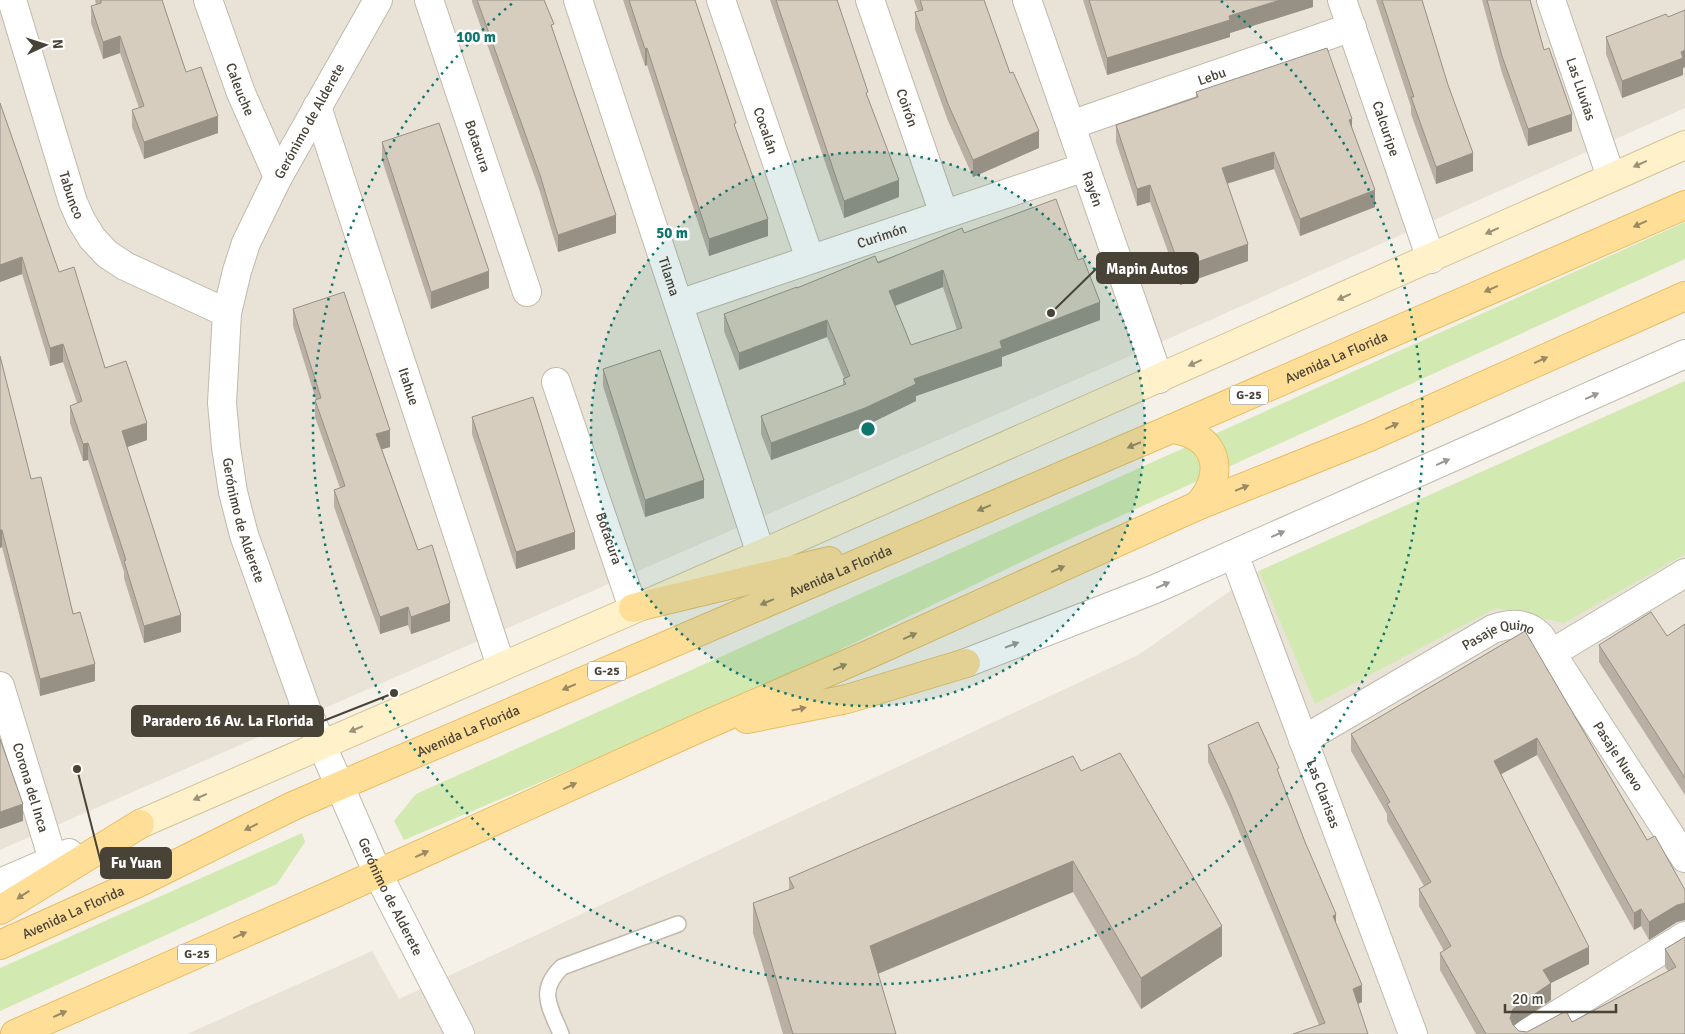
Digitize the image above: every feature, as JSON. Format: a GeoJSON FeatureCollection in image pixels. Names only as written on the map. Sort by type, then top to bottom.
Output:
{"type":"FeatureCollection","features":[{"type":"Feature","properties":{"kind":"main road"},"geometry":{"type":"LineString","coordinates":[[0,910],[140,824],[320,744],[761,554],[1685,145]]}},
{"type":"Feature","properties":{"kind":"main road","name":"Avenida La Florida"},"geometry":{"type":"LineString","coordinates":[[0,945],[142,881],[339,786],[1171,429],[1685,205]]}},
{"type":"Feature","properties":{"kind":"main road","name":"G-25"},"geometry":{"type":"LineString","coordinates":[[15,1034],[378,874],[699,728],[865,656],[1197,506],[1369,436],[1685,296]]}},
{"type":"Feature","properties":{"kind":"main road"},"geometry":{"type":"LineString","coordinates":[[1171,429],[1184,430],[1195,435],[1212,454],[1215,468],[1214,483],[1208,496],[1197,506]]}},
{"type":"Feature","properties":{"kind":"main road"},"geometry":{"type":"LineString","coordinates":[[633,608],[903,543]]}},
{"type":"Feature","properties":{"kind":"main road"},"geometry":{"type":"LineString","coordinates":[[699,728],[847,699],[966,663]]}},
{"type":"Feature","properties":{"kind":"street","name":"Tabunco"},"geometry":{"type":"LineString","coordinates":[[12,0],[73,202],[92,238],[107,254],[125,266],[227,313]]}},
{"type":"Feature","properties":{"kind":"street","name":"Caleuche"},"geometry":{"type":"LineString","coordinates":[[208,0],[242,93],[278,177]]}},
{"type":"Feature","properties":{"kind":"street","name":"Gerónimo de Alderete"},"geometry":{"type":"LineString","coordinates":[[378,0],[278,177],[246,243],[227,313],[222,403],[233,492],[244,535],[320,744],[378,874],[460,1034]]}},
{"type":"Feature","properties":{"kind":"street","name":"Botacura"},"geometry":{"type":"LineString","coordinates":[[429,0],[527,292]]}},
{"type":"Feature","properties":{"kind":"street","name":"Tilama"},"geometry":{"type":"LineString","coordinates":[[578,0],[761,554]]}},
{"type":"Feature","properties":{"kind":"street","name":"Cocalán"},"geometry":{"type":"LineString","coordinates":[[721,0],[810,259]]}},
{"type":"Feature","properties":{"kind":"street","name":"Coirón"},"geometry":{"type":"LineString","coordinates":[[870,0],[944,214]]}},
{"type":"Feature","properties":{"kind":"street","name":"Rayén"},"geometry":{"type":"LineString","coordinates":[[1027,0],[1159,379]]}},
{"type":"Feature","properties":{"kind":"street","name":"Calcuripe"},"geometry":{"type":"LineString","coordinates":[[1342,0],[1431,259]]}},
{"type":"Feature","properties":{"kind":"street","name":"Las Lluvias"},"geometry":{"type":"LineString","coordinates":[[1551,0],[1611,177]]}},
{"type":"Feature","properties":{"kind":"street","name":"Lebu"},"geometry":{"type":"LineString","coordinates":[[1071,125],[1352,27]]}},
{"type":"Feature","properties":{"kind":"street","name":"Itahue"},"geometry":{"type":"LineString","coordinates":[[317,107],[501,666]]}},
{"type":"Feature","properties":{"kind":"street","name":"Curimón"},"geometry":{"type":"LineString","coordinates":[[679,304],[1085,167]]}},
{"type":"Feature","properties":{"kind":"street"},"geometry":{"type":"LineString","coordinates":[[966,663],[1107,609],[1685,354]]}},
{"type":"Feature","properties":{"kind":"street","name":"Botacura"},"geometry":{"type":"LineString","coordinates":[[556,382],[633,608]]}},
{"type":"Feature","properties":{"kind":"street","name":"Las Clarisas"},"geometry":{"type":"LineString","coordinates":[[1234,554],[1413,1034]]}},
{"type":"Feature","properties":{"kind":"street","name":"Pasaje Quino"},"geometry":{"type":"LineString","coordinates":[[1304,740],[1493,629],[1514,624],[1533,629],[1552,653],[1685,573]]}},
{"type":"Feature","properties":{"kind":"street","name":"Pasaje Nuevo"},"geometry":{"type":"LineString","coordinates":[[1552,653],[1685,858]]}},
{"type":"Feature","properties":{"kind":"street","name":"Corona del Inca"},"geometry":{"type":"LineString","coordinates":[[0,686],[53,860]]}},
{"type":"Feature","properties":{"kind":"street"},"geometry":{"type":"LineString","coordinates":[[0,883],[140,824]]}},
{"type":"Feature","properties":{"kind":"street"},"geometry":{"type":"LineString","coordinates":[[1526,1034],[1685,936]]}},
{"type":"Feature","properties":{"kind":"lane"},"geometry":{"type":"LineString","coordinates":[[561,1034],[547,1001],[547,993],[554,975],[562,967],[678,924]]}},
{"type":"Feature","properties":{"kind":"shaded area"},"geometry":{"type":"Polygon","coordinates":[[[0,0],[1685,0],[1685,108],[1123,359],[0,850],[0,0]]]}},
{"type":"Feature","properties":{"kind":"shaded area"},"geometry":{"type":"Polygon","coordinates":[[[1685,381],[1685,1034],[187,1034],[372,951],[399,999],[1138,655],[1259,571],[1685,381]]]}},
{"type":"Feature","properties":{"kind":"green space"},"geometry":{"type":"Polygon","coordinates":[[[1685,222],[1685,259],[1048,549],[751,693],[404,840],[394,821],[416,794],[1685,222]]]}},
{"type":"Feature","properties":{"kind":"green space"},"geometry":{"type":"Polygon","coordinates":[[[1685,381],[1685,554],[1564,623],[1496,608],[1315,704],[1259,571],[1685,381]]]}},
{"type":"Feature","properties":{"kind":"green space"},"geometry":{"type":"Polygon","coordinates":[[[302,833],[305,842],[277,884],[0,1011],[0,968],[302,833]]]}},
{"type":"Feature","properties":{"kind":"building"},"geometry":{"type":"Polygon","coordinates":[[[101,0],[162,0],[186,72],[201,67],[218,116],[144,142],[132,110],[144,106],[120,36],[103,42],[91,6],[101,3],[101,0]]]}},
{"type":"Feature","properties":{"kind":"building"},"geometry":{"type":"Polygon","coordinates":[[[477,0],[544,0],[554,24],[551,25],[616,215],[558,235],[540,175],[477,0]]]}},
{"type":"Feature","properties":{"kind":"building"},"geometry":{"type":"Polygon","coordinates":[[[629,0],[695,0],[736,123],[734,124],[768,219],[709,239],[647,48],[645,49],[629,0]]]}},
{"type":"Feature","properties":{"kind":"building"},"geometry":{"type":"Polygon","coordinates":[[[776,0],[837,0],[868,92],[866,93],[899,180],[844,201],[776,0]]]}},
{"type":"Feature","properties":{"kind":"building"},"geometry":{"type":"Polygon","coordinates":[[[920,0],[984,0],[1010,73],[1013,72],[1039,131],[973,160],[948,104],[915,12],[923,10],[920,0]]]}},
{"type":"Feature","properties":{"kind":"building"},"geometry":{"type":"Polygon","coordinates":[[[1089,0],[1280,0],[1229,16],[1230,20],[1107,58],[1089,0]]]}},
{"type":"Feature","properties":{"kind":"building"},"geometry":{"type":"Polygon","coordinates":[[[1382,0],[1422,0],[1448,85],[1473,153],[1436,167],[1411,97],[1414,97],[1382,0]]]}},
{"type":"Feature","properties":{"kind":"building"},"geometry":{"type":"Polygon","coordinates":[[[1487,0],[1530,0],[1544,50],[1549,48],[1572,114],[1528,129],[1502,56],[1487,0]]]}},
{"type":"Feature","properties":{"kind":"building"},"geometry":{"type":"Polygon","coordinates":[[[1685,10],[1685,50],[1681,52],[1683,58],[1622,81],[1606,37],[1666,14],[1668,17],[1685,10]]]}},
{"type":"Feature","properties":{"kind":"building"},"geometry":{"type":"Polygon","coordinates":[[[1327,48],[1352,119],[1349,120],[1375,190],[1300,219],[1274,152],[1222,168],[1248,244],[1180,268],[1150,185],[1137,189],[1116,125],[1198,97],[1196,92],[1327,48]]]}},
{"type":"Feature","properties":{"kind":"building"},"geometry":{"type":"Polygon","coordinates":[[[0,103],[59,272],[74,267],[105,368],[126,361],[147,423],[122,431],[181,615],[144,626],[124,561],[126,560],[88,443],[83,444],[70,406],[82,401],[63,344],[50,348],[22,257],[0,265],[0,103]]]}},
{"type":"Feature","properties":{"kind":"building"},"geometry":{"type":"Polygon","coordinates":[[[439,123],[489,271],[431,292],[382,142],[439,123]]]}},
{"type":"Feature","properties":{"kind":"building"},"geometry":{"type":"Polygon","coordinates":[[[1056,199],[1078,260],[1083,258],[1100,302],[1000,341],[1002,348],[914,379],[916,384],[865,408],[771,443],[761,416],[846,384],[843,379],[850,376],[827,320],[739,353],[724,314],[797,288],[875,256],[878,263],[962,228],[964,233],[1056,199]],[[943,270],[889,291],[911,345],[962,328],[943,270]]]}},
{"type":"Feature","properties":{"kind":"building"},"geometry":{"type":"Polygon","coordinates":[[[344,292],[390,430],[376,434],[418,550],[432,545],[450,603],[411,617],[408,607],[380,617],[334,490],[345,486],[315,400],[321,398],[293,309],[344,292]]]}},
{"type":"Feature","properties":{"kind":"building"},"geometry":{"type":"Polygon","coordinates":[[[660,350],[704,480],[645,500],[603,369],[660,350]]]}},
{"type":"Feature","properties":{"kind":"building"},"geometry":{"type":"Polygon","coordinates":[[[0,356],[31,479],[41,477],[73,614],[80,612],[95,664],[40,679],[2,530],[0,530],[0,356]]]}},
{"type":"Feature","properties":{"kind":"building"},"geometry":{"type":"Polygon","coordinates":[[[533,397],[575,532],[516,552],[472,417],[533,397]]]}},
{"type":"Feature","properties":{"kind":"building"},"geometry":{"type":"Polygon","coordinates":[[[1651,612],[1667,636],[1685,624],[1685,778],[1599,645],[1651,612]]]}},
{"type":"Feature","properties":{"kind":"building"},"geometry":{"type":"Polygon","coordinates":[[[1525,631],[1647,840],[1655,836],[1685,890],[1685,903],[1677,905],[1649,922],[1641,909],[1634,913],[1537,738],[1494,761],[1589,947],[1543,970],[1551,983],[1513,1009],[1510,1018],[1513,1025],[1519,1031],[1527,1032],[1566,1011],[1572,1022],[1676,967],[1665,949],[1685,937],[1685,1034],[1486,1034],[1440,953],[1451,946],[1419,889],[1431,882],[1387,804],[1390,802],[1351,734],[1525,631]]]}},
{"type":"Feature","properties":{"kind":"building"},"geometry":{"type":"Polygon","coordinates":[[[1258,722],[1279,768],[1277,769],[1305,842],[1336,914],[1333,916],[1362,985],[1353,989],[1368,1034],[1293,1034],[1325,1023],[1229,790],[1208,745],[1258,722]]]}},
{"type":"Feature","properties":{"kind":"building"},"geometry":{"type":"Polygon","coordinates":[[[0,739],[23,804],[0,812],[0,739]]]}},
{"type":"Feature","properties":{"kind":"building"},"geometry":{"type":"Polygon","coordinates":[[[1120,753],[1222,926],[1141,978],[1073,861],[870,946],[896,1034],[793,1034],[753,903],[794,888],[789,878],[1073,756],[1081,771],[1120,753]]]}},
{"type":"Feature","properties":{"kind":"place","name":"Mapin Autos"},"geometry":{"type":"Point","coordinates":[1051,313]}},
{"type":"Feature","properties":{"kind":"place","name":"Paradero 16 Av. La Florida"},"geometry":{"type":"Point","coordinates":[394,693]}},
{"type":"Feature","properties":{"kind":"place","name":"Fu Yuan"},"geometry":{"type":"Point","coordinates":[77,769]}}]}
